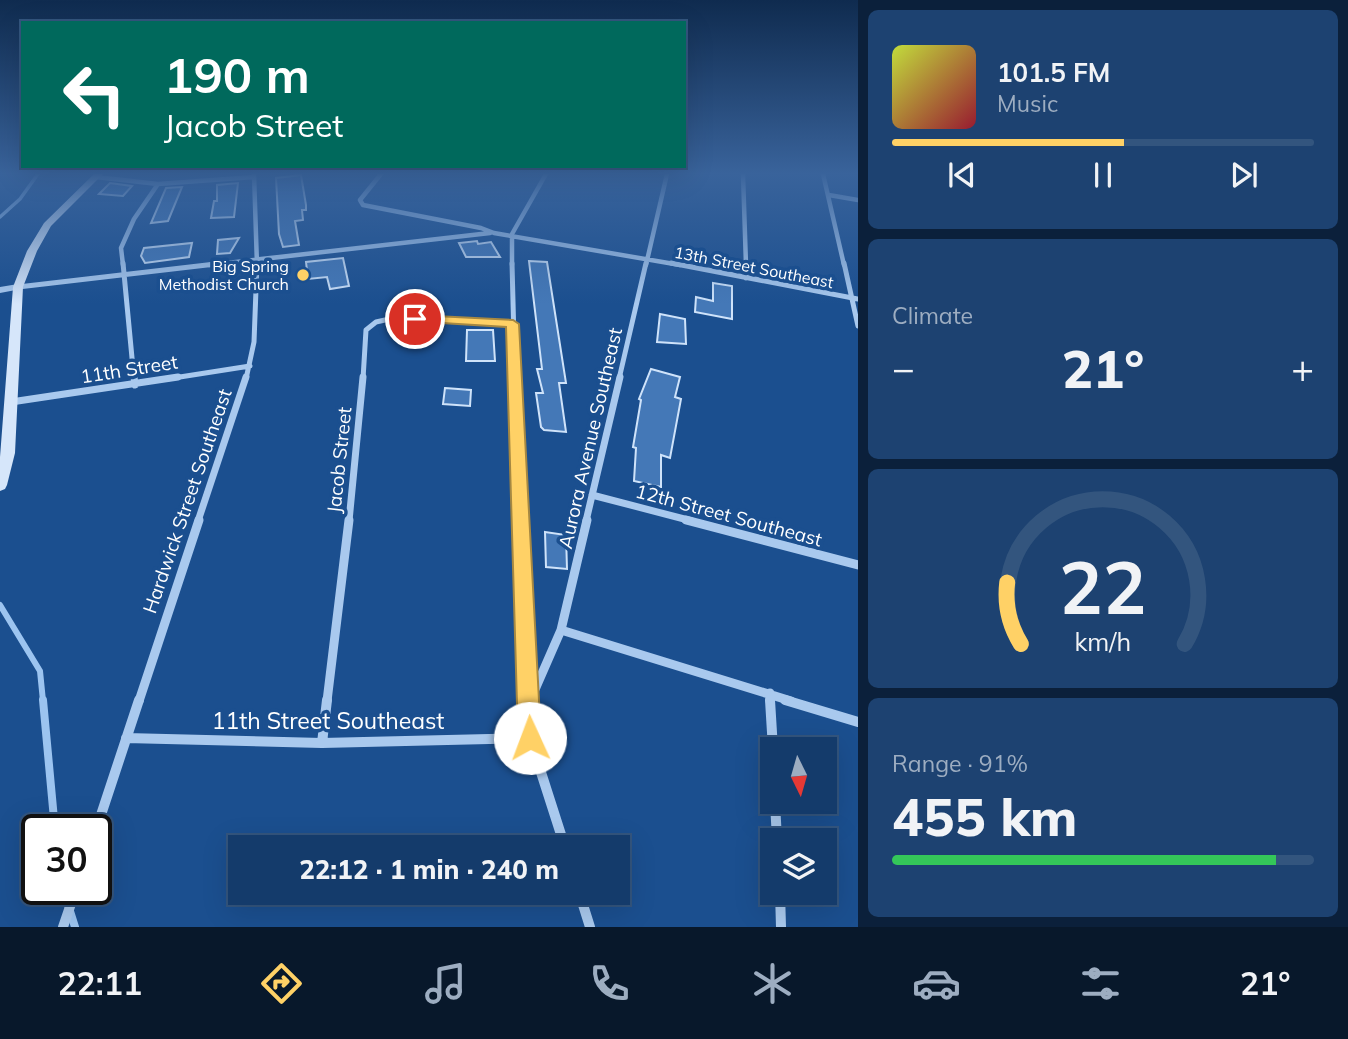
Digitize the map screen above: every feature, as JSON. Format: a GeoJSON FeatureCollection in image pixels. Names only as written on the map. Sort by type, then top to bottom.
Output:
{"type":"FeatureCollection","features":[{"type":"Feature","properties":{"kind":"main road"},"geometry":{"type":"LineString","coordinates":[[0,485],[8,453],[18,287],[32,251],[47,225],[55,217]]}},
{"type":"Feature","properties":{"kind":"street"},"geometry":{"type":"LineString","coordinates":[[135,217],[121,248],[135,385]]}},
{"type":"Feature","properties":{"kind":"street","name":"Hardwick Street Southeast"},"geometry":{"type":"LineString","coordinates":[[101,814],[250,366],[255,345],[258,259],[256,217]]}},
{"type":"Feature","properties":{"kind":"street","name":"13th Street Southeast"},"geometry":{"type":"LineString","coordinates":[[426,217],[494,233],[648,258],[858,299]]}},
{"type":"Feature","properties":{"kind":"street"},"geometry":{"type":"LineString","coordinates":[[521,217],[512,234],[513,324],[530,738],[561,835]]}},
{"type":"Feature","properties":{"kind":"street","name":"Aurora Avenue Southeast"},"geometry":{"type":"LineString","coordinates":[[528,704],[561,630],[657,217]]}},
{"type":"Feature","properties":{"kind":"street"},"geometry":{"type":"LineString","coordinates":[[745,217],[746,278]]}},
{"type":"Feature","properties":{"kind":"street"},"geometry":{"type":"LineString","coordinates":[[834,217],[858,326]]}},
{"type":"Feature","properties":{"kind":"street"},"geometry":{"type":"LineString","coordinates":[[0,289],[494,233]]}},
{"type":"Feature","properties":{"kind":"street","name":"Jacob Street"},"geometry":{"type":"LineString","coordinates":[[322,743],[360,427],[366,330],[376,322],[394,318],[513,324]]}},
{"type":"Feature","properties":{"kind":"street","name":"11th Street"},"geometry":{"type":"LineString","coordinates":[[11,402],[250,366]]}},
{"type":"Feature","properties":{"kind":"street","name":"12th Street Southeast"},"geometry":{"type":"LineString","coordinates":[[593,495],[858,565]]}},
{"type":"Feature","properties":{"kind":"street"},"geometry":{"type":"LineString","coordinates":[[561,630],[858,722]]}},
{"type":"Feature","properties":{"kind":"street"},"geometry":{"type":"LineString","coordinates":[[770,693],[772,737]]}},
{"type":"Feature","properties":{"kind":"street","name":"11th Street Southeast"},"geometry":{"type":"LineString","coordinates":[[126,738],[322,743],[530,738]]}},
{"type":"Feature","properties":{"kind":"street"},"geometry":{"type":"LineString","coordinates":[[63,927],[71,905]]}},
{"type":"Feature","properties":{"kind":"street"},"geometry":{"type":"LineString","coordinates":[[583,905],[590,927]]}},
{"type":"Feature","properties":{"kind":"street"},"geometry":{"type":"LineString","coordinates":[[780,905],[781,927]]}},
{"type":"Feature","properties":{"kind":"building"},"geometry":{"type":"Polygon","coordinates":[[[153,217],[170,217],[168,221],[151,223],[153,217]]]}},
{"type":"Feature","properties":{"kind":"building"},"geometry":{"type":"Polygon","coordinates":[[[278,217],[303,217],[303,220],[295,221],[299,245],[283,247],[278,217]]]}},
{"type":"Feature","properties":{"kind":"building"},"geometry":{"type":"Polygon","coordinates":[[[239,238],[230,253],[217,254],[218,240],[239,238]]]}},
{"type":"Feature","properties":{"kind":"building"},"geometry":{"type":"Polygon","coordinates":[[[477,241],[478,244],[491,242],[500,257],[466,257],[459,243],[477,241]]]}},
{"type":"Feature","properties":{"kind":"building"},"geometry":{"type":"Polygon","coordinates":[[[192,243],[189,257],[145,263],[141,256],[144,248],[192,243]]]}},
{"type":"Feature","properties":{"kind":"building","name":"Big Spring Methodist Church"},"geometry":{"type":"Polygon","coordinates":[[[343,258],[349,286],[330,289],[327,277],[308,279],[306,262],[343,258]]]}},
{"type":"Feature","properties":{"kind":"building"},"geometry":{"type":"Polygon","coordinates":[[[529,261],[547,262],[566,383],[559,383],[566,432],[544,430],[541,427],[536,393],[543,393],[537,369],[542,369],[529,261]]]}},
{"type":"Feature","properties":{"kind":"building"},"geometry":{"type":"Polygon","coordinates":[[[713,283],[732,286],[732,319],[695,312],[696,297],[713,301],[713,283]]]}},
{"type":"Feature","properties":{"kind":"building"},"geometry":{"type":"Polygon","coordinates":[[[660,314],[685,319],[686,344],[657,342],[660,314]]]}},
{"type":"Feature","properties":{"kind":"building"},"geometry":{"type":"Polygon","coordinates":[[[467,330],[493,330],[495,361],[466,361],[467,330]]]}},
{"type":"Feature","properties":{"kind":"building"},"geometry":{"type":"Polygon","coordinates":[[[651,369],[680,377],[675,397],[681,399],[670,458],[661,455],[661,487],[634,481],[636,448],[633,447],[641,400],[639,399],[651,369]]]}},
{"type":"Feature","properties":{"kind":"building"},"geometry":{"type":"Polygon","coordinates":[[[445,388],[471,390],[470,406],[443,404],[445,388]]]}},
{"type":"Feature","properties":{"kind":"building"},"geometry":{"type":"Polygon","coordinates":[[[545,532],[566,535],[567,569],[546,567],[545,532]]]}},
{"type":"Feature","properties":{"kind":"waterway"},"geometry":{"type":"LineString","coordinates":[[0,605],[40,671],[43,701]]}},
{"type":"Feature","properties":{"kind":"waterway"},"geometry":{"type":"LineString","coordinates":[[43,700],[54,814]]}},
{"type":"Feature","properties":{"kind":"waterway"},"geometry":{"type":"LineString","coordinates":[[68,905],[75,927]]}},
{"type":"Feature","properties":{"kind":"place","name":"Big Spring Methodist Church"},"geometry":{"type":"Point","coordinates":[303,275]}},
{"type":"Feature","properties":{"kind":"route"},"geometry":{"type":"LineString","coordinates":[[415,319],[513,324],[530,738]]}}]}
